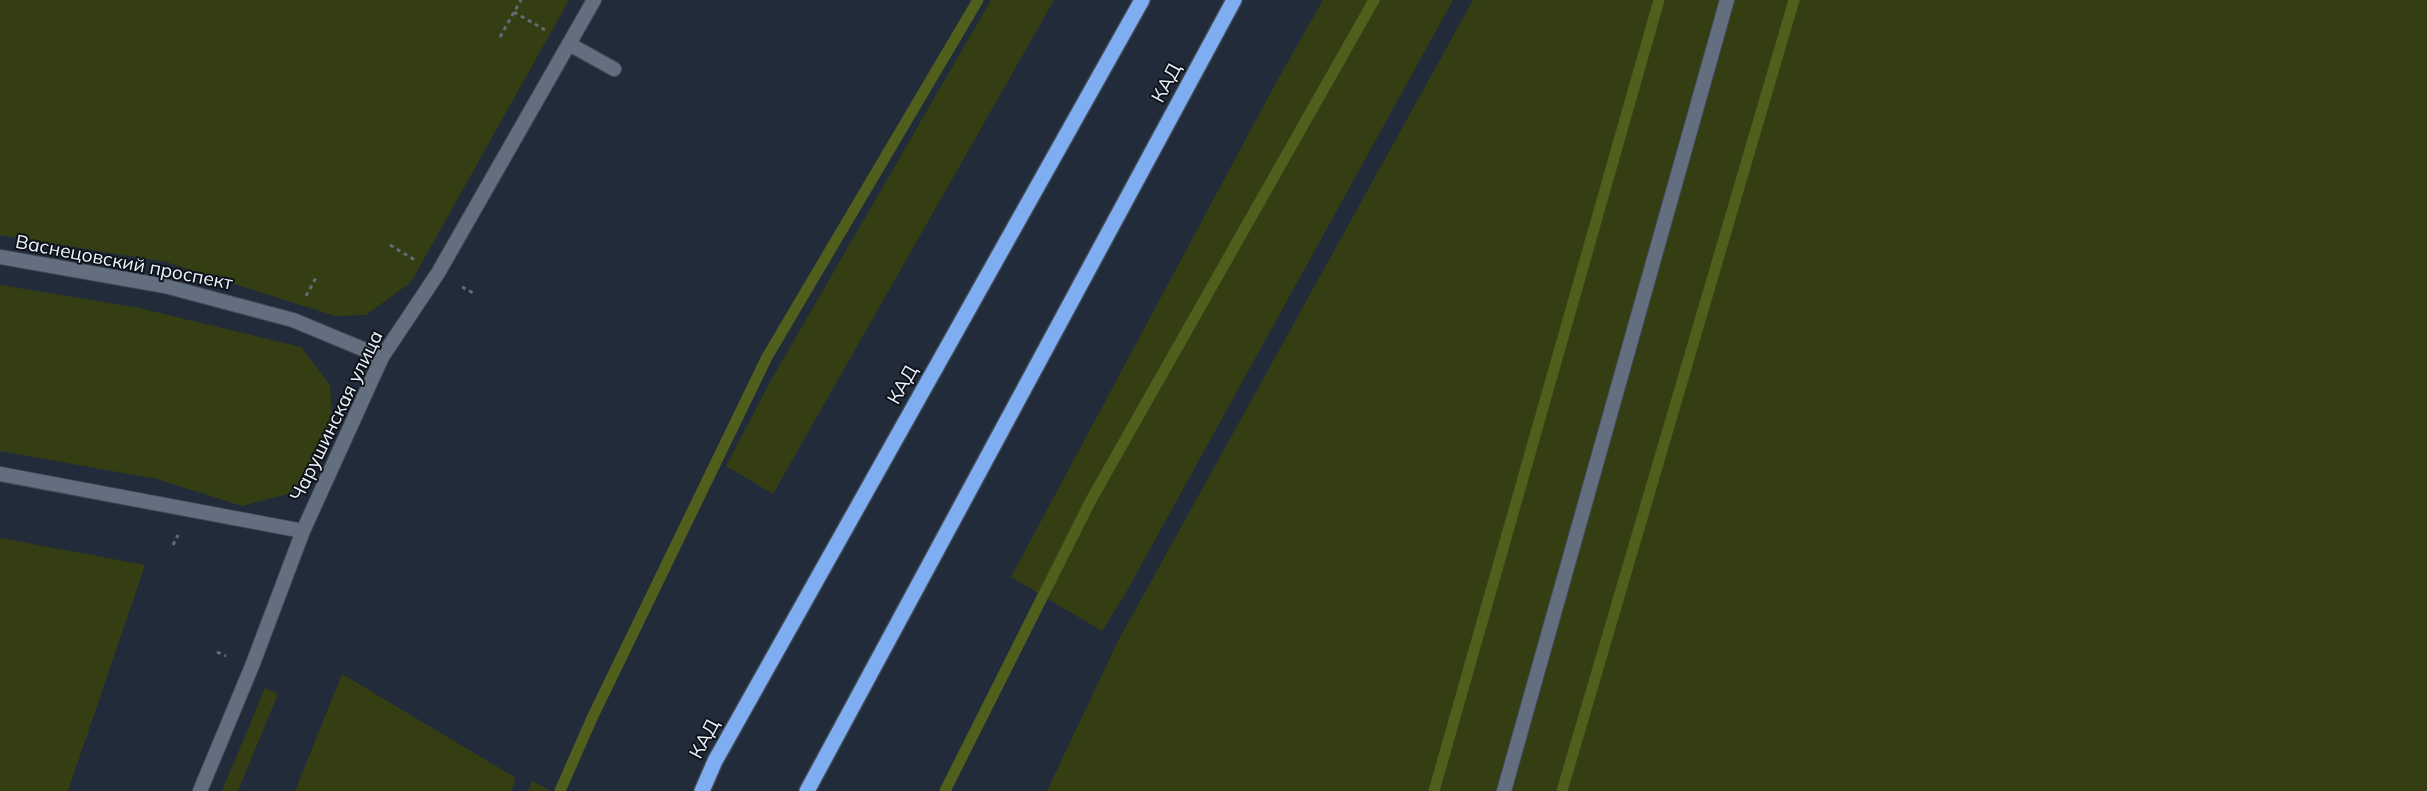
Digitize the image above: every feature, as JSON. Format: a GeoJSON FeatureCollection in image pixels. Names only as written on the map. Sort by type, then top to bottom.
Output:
{"type":"FeatureCollection","features":[{"type":"Feature","properties":{"kind":"highway","name":"КАД"},"geometry":{"type":"LineString","coordinates":[[702,791],[720,753],[1142,0]]}},
{"type":"Feature","properties":{"kind":"highway","name":"КАД"},"geometry":{"type":"LineString","coordinates":[[807,791],[1234,0]]}},
{"type":"Feature","properties":{"kind":"street","name":"Чарушинская улица"},"geometry":{"type":"LineString","coordinates":[[200,791],[252,666],[303,531],[382,357],[438,273],[594,0]]}},
{"type":"Feature","properties":{"kind":"street"},"geometry":{"type":"LineString","coordinates":[[1504,791],[1727,0]]}},
{"type":"Feature","properties":{"kind":"street"},"geometry":{"type":"LineString","coordinates":[[569,44],[614,69]]}},
{"type":"Feature","properties":{"kind":"street","name":"Васнецовский проспект"},"geometry":{"type":"LineString","coordinates":[[0,258],[165,286],[293,320],[382,357]]}},
{"type":"Feature","properties":{"kind":"street"},"geometry":{"type":"LineString","coordinates":[[0,474],[303,531]]}},
{"type":"Feature","properties":{"kind":"path"},"geometry":{"type":"LineString","coordinates":[[500,37],[521,0]]}},
{"type":"Feature","properties":{"kind":"path"},"geometry":{"type":"LineString","coordinates":[[514,12],[569,44]]}},
{"type":"Feature","properties":{"kind":"path"},"geometry":{"type":"LineString","coordinates":[[390,245],[424,265]]}},
{"type":"Feature","properties":{"kind":"path"},"geometry":{"type":"LineString","coordinates":[[306,297],[317,276]]}},
{"type":"Feature","properties":{"kind":"path"},"geometry":{"type":"LineString","coordinates":[[455,283],[475,294]]}},
{"type":"Feature","properties":{"kind":"green space"},"geometry":{"type":"Polygon","coordinates":[[[0,0],[569,0],[411,282],[366,315],[335,316],[166,262],[0,235],[0,0]]]}},
{"type":"Feature","properties":{"kind":"green space"},"geometry":{"type":"Polygon","coordinates":[[[991,0],[1054,0],[773,494],[726,466],[770,382],[991,0]]]}},
{"type":"Feature","properties":{"kind":"green space"},"geometry":{"type":"Polygon","coordinates":[[[1323,0],[1453,0],[1124,596],[1102,631],[1011,577],[1278,79],[1323,0]]]}},
{"type":"Feature","properties":{"kind":"green space"},"geometry":{"type":"Polygon","coordinates":[[[1473,0],[2427,0],[2427,791],[1047,791],[1118,641],[1473,0]]]}},
{"type":"Feature","properties":{"kind":"green space"},"geometry":{"type":"Polygon","coordinates":[[[0,285],[139,308],[301,347],[330,385],[333,426],[313,474],[288,494],[242,506],[157,479],[0,451],[0,285]]]}},
{"type":"Feature","properties":{"kind":"green space"},"geometry":{"type":"Polygon","coordinates":[[[0,538],[145,565],[68,791],[0,791],[0,538]]]}},
{"type":"Feature","properties":{"kind":"green space"},"geometry":{"type":"Polygon","coordinates":[[[342,674],[516,778],[511,791],[295,791],[342,674]]]}},
{"type":"Feature","properties":{"kind":"green space"},"geometry":{"type":"Polygon","coordinates":[[[265,688],[278,694],[238,791],[222,791],[265,688]]]}},
{"type":"Feature","properties":{"kind":"green space"},"geometry":{"type":"Polygon","coordinates":[[[532,781],[551,791],[528,791],[532,781]]]}},
{"type":"Feature","properties":{"kind":"waterway"},"geometry":{"type":"LineString","coordinates":[[560,791],[592,718],[767,357],[978,0]]}},
{"type":"Feature","properties":{"kind":"waterway"},"geometry":{"type":"LineString","coordinates":[[945,791],[1091,500],[1374,0]]}},
{"type":"Feature","properties":{"kind":"waterway"},"geometry":{"type":"LineString","coordinates":[[1434,791],[1659,0]]}},
{"type":"Feature","properties":{"kind":"waterway"},"geometry":{"type":"LineString","coordinates":[[1562,791],[1794,0]]}}]}
